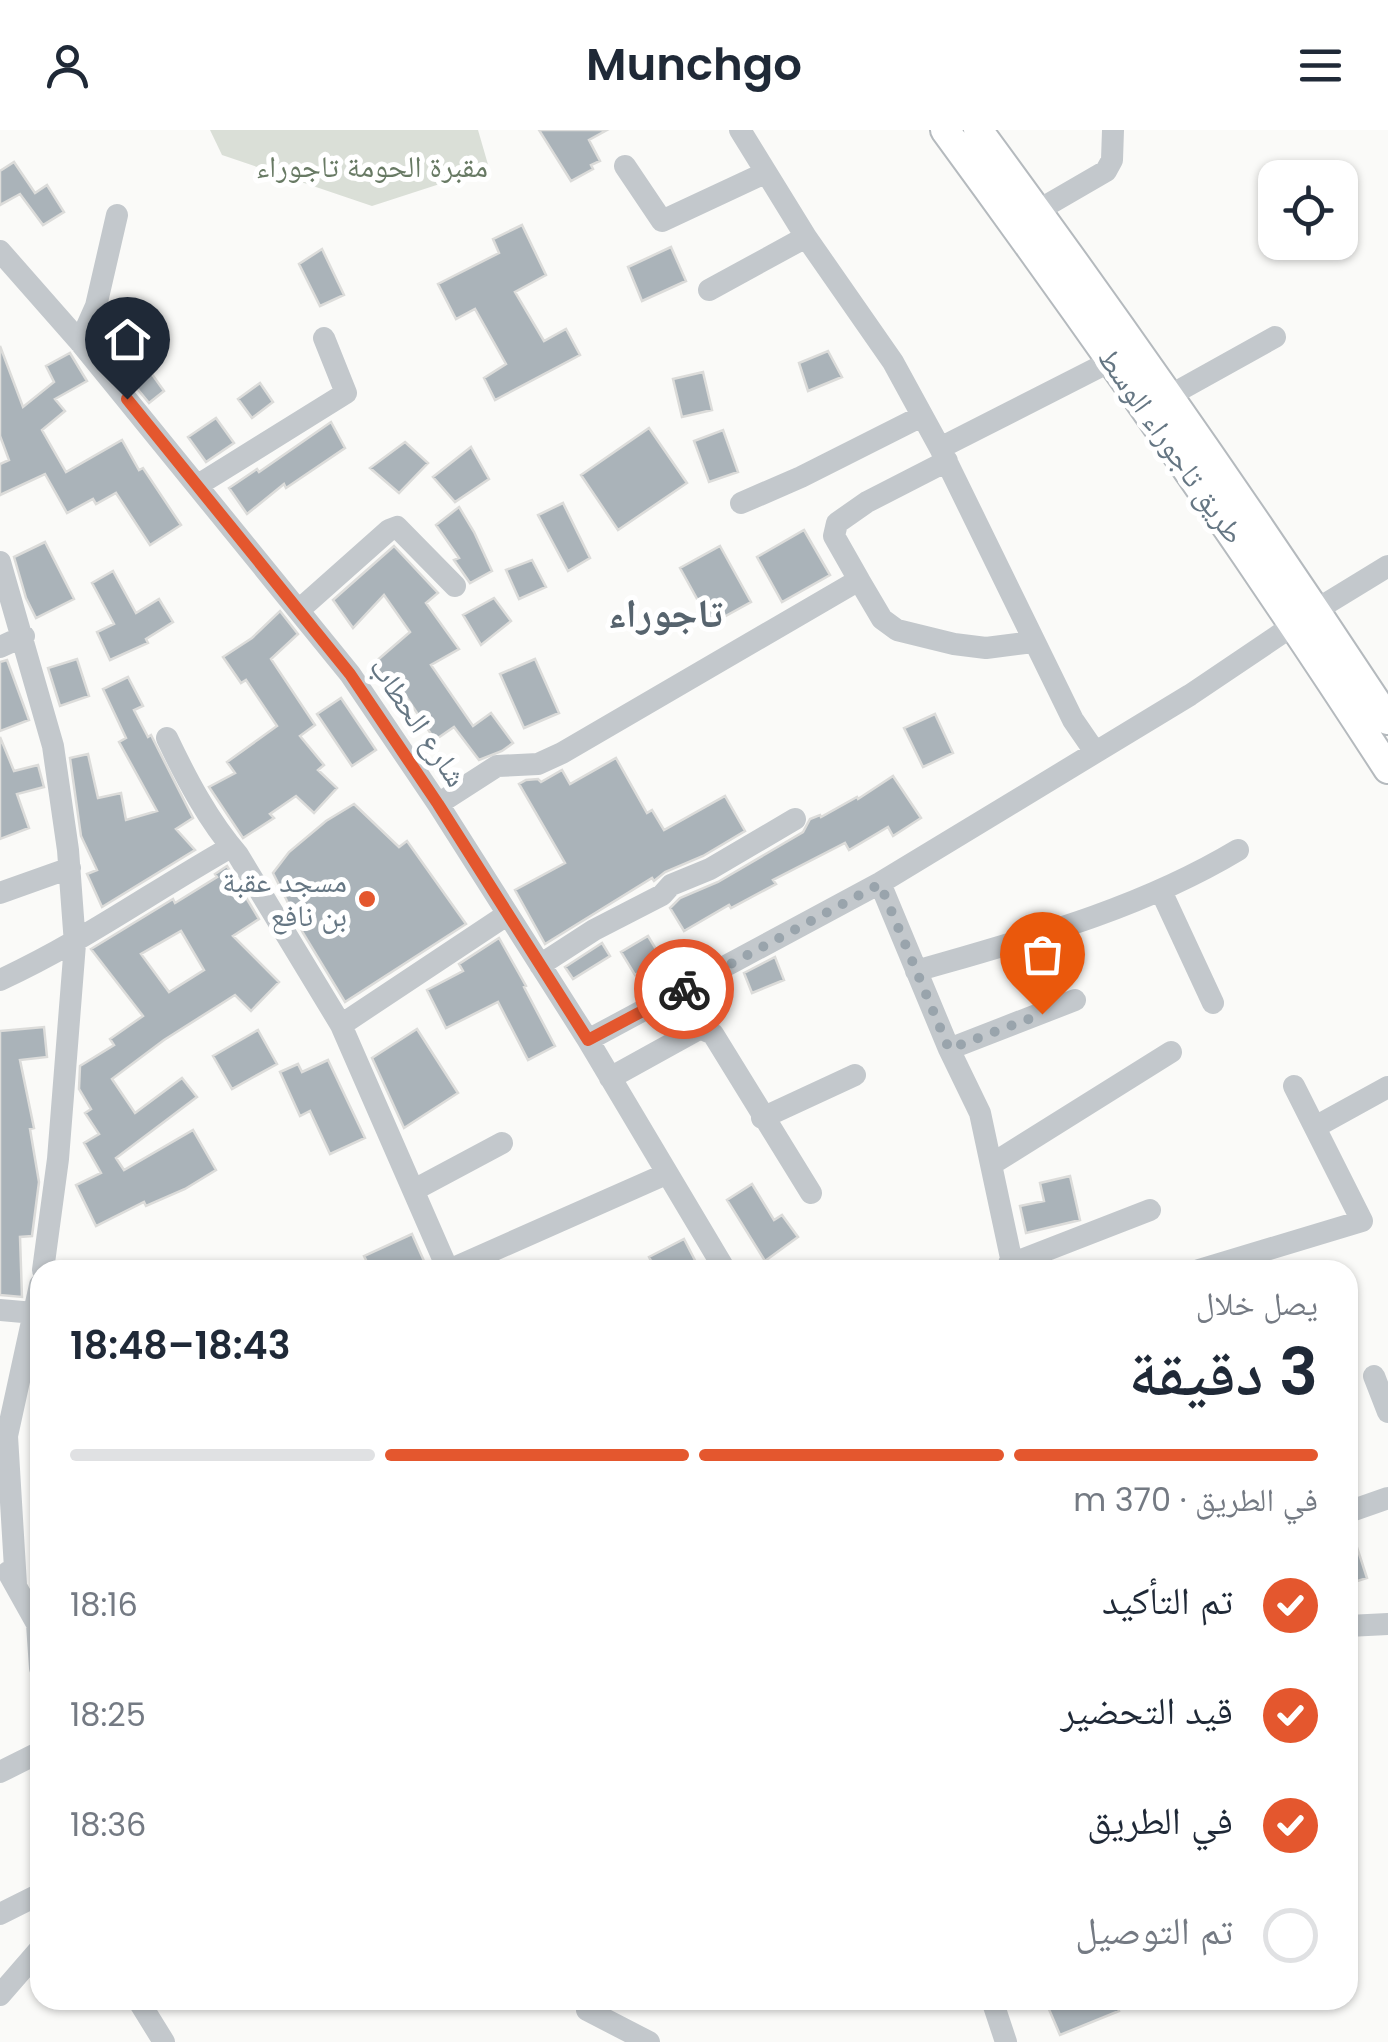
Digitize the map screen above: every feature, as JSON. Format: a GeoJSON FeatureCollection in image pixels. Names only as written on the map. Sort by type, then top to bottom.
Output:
{"type":"FeatureCollection","features":[{"type":"Feature","properties":{"kind":"main road","name":"طريق تاجوراء الوسط"},"geometry":{"type":"LineString","coordinates":[[945,130],[1305,618],[1388,769]]}},
{"type":"Feature","properties":{"kind":"main road"},"geometry":{"type":"LineString","coordinates":[[978,130],[1169,396],[1305,618],[1388,720]]}},
{"type":"Feature","properties":{"kind":"street"},"geometry":{"type":"LineString","coordinates":[[740,130],[764,174],[892,362],[944,454],[1073,720],[1094,752]]}},
{"type":"Feature","properties":{"kind":"street"},"geometry":{"type":"LineString","coordinates":[[1038,211],[1106,171],[1112,160],[1113,130]]}},
{"type":"Feature","properties":{"kind":"street"},"geometry":{"type":"LineString","coordinates":[[625,166],[662,220],[764,174]]}},
{"type":"Feature","properties":{"kind":"street"},"geometry":{"type":"LineString","coordinates":[[80,342],[96,306],[117,215]]}},
{"type":"Feature","properties":{"kind":"street"},"geometry":{"type":"LineString","coordinates":[[709,290],[806,238]]}},
{"type":"Feature","properties":{"kind":"street","name":"شارع الحطاب"},"geometry":{"type":"LineString","coordinates":[[0,252],[198,484],[350,674],[588,1040],[720,1260]]}},
{"type":"Feature","properties":{"kind":"street"},"geometry":{"type":"LineString","coordinates":[[1169,396],[1275,336]]}},
{"type":"Feature","properties":{"kind":"street"},"geometry":{"type":"LineString","coordinates":[[198,484],[346,392],[324,338]]}},
{"type":"Feature","properties":{"kind":"street"},"geometry":{"type":"LineString","coordinates":[[1033,642],[986,648],[898,630],[882,619],[859,580],[834,536],[836,523],[944,454],[1112,360]]}},
{"type":"Feature","properties":{"kind":"street"},"geometry":{"type":"LineString","coordinates":[[740,503],[922,416]]}},
{"type":"Feature","properties":{"kind":"street"},"geometry":{"type":"LineString","coordinates":[[299,610],[388,530],[397,527],[455,586]]}},
{"type":"Feature","properties":{"kind":"street"},"geometry":{"type":"LineString","coordinates":[[0,562],[53,746],[70,868],[75,944],[58,1159],[44,1260]]}},
{"type":"Feature","properties":{"kind":"street"},"geometry":{"type":"LineString","coordinates":[[588,1040],[880,884],[1388,566]]}},
{"type":"Feature","properties":{"kind":"street"},"geometry":{"type":"LineString","coordinates":[[438,804],[496,766],[538,764],[562,753],[859,580]]}},
{"type":"Feature","properties":{"kind":"street"},"geometry":{"type":"LineString","coordinates":[[0,647],[24,636]]}},
{"type":"Feature","properties":{"kind":"street"},"geometry":{"type":"LineString","coordinates":[[167,738],[187,780],[341,1025],[444,1260]]}},
{"type":"Feature","properties":{"kind":"street"},"geometry":{"type":"LineString","coordinates":[[540,964],[594,930],[662,895],[671,885],[710,868],[795,819]]}},
{"type":"Feature","properties":{"kind":"street"},"geometry":{"type":"LineString","coordinates":[[0,980],[75,944],[150,893],[231,847]]}},
{"type":"Feature","properties":{"kind":"street"},"geometry":{"type":"LineString","coordinates":[[916,971],[1062,928],[1161,891],[1238,850]]}},
{"type":"Feature","properties":{"kind":"street"},"geometry":{"type":"LineString","coordinates":[[0,892],[70,868]]}},
{"type":"Feature","properties":{"kind":"street"},"geometry":{"type":"LineString","coordinates":[[880,884],[980,1113],[1008,1260]]}},
{"type":"Feature","properties":{"kind":"street"},"geometry":{"type":"LineString","coordinates":[[1161,891],[1213,1003]]}},
{"type":"Feature","properties":{"kind":"street"},"geometry":{"type":"LineString","coordinates":[[341,1025],[508,914]]}},
{"type":"Feature","properties":{"kind":"street"},"geometry":{"type":"LineString","coordinates":[[949,1049],[1075,1000]]}},
{"type":"Feature","properties":{"kind":"street"},"geometry":{"type":"LineString","coordinates":[[610,1078],[702,1029],[713,1034],[811,1192]]}},
{"type":"Feature","properties":{"kind":"street"},"geometry":{"type":"LineString","coordinates":[[992,1164],[1171,1052]]}},
{"type":"Feature","properties":{"kind":"street"},"geometry":{"type":"LineString","coordinates":[[762,1118],[854,1076]]}},
{"type":"Feature","properties":{"kind":"street"},"geometry":{"type":"LineString","coordinates":[[1234,1260],[1362,1221],[1294,1086]]}},
{"type":"Feature","properties":{"kind":"street"},"geometry":{"type":"LineString","coordinates":[[1316,1126],[1388,1087]]}},
{"type":"Feature","properties":{"kind":"street"},"geometry":{"type":"LineString","coordinates":[[414,1190],[502,1144]]}},
{"type":"Feature","properties":{"kind":"street"},"geometry":{"type":"LineString","coordinates":[[471,1260],[666,1174]]}},
{"type":"Feature","properties":{"kind":"street"},"geometry":{"type":"LineString","coordinates":[[1026,1260],[1150,1210]]}},
{"type":"Feature","properties":{"kind":"street"},"geometry":{"type":"LineString","coordinates":[[0,1310],[30,1313]]}},
{"type":"Feature","properties":{"kind":"street"},"geometry":{"type":"LineString","coordinates":[[30,1332],[3,1438],[5,1571],[30,1612]]}},
{"type":"Feature","properties":{"kind":"street"},"geometry":{"type":"LineString","coordinates":[[1374,1376],[1388,1412]]}},
{"type":"Feature","properties":{"kind":"street"},"geometry":{"type":"LineString","coordinates":[[16,1398],[30,1392]]}},
{"type":"Feature","properties":{"kind":"street"},"geometry":{"type":"LineString","coordinates":[[1358,1508],[1388,1498]]}},
{"type":"Feature","properties":{"kind":"street"},"geometry":{"type":"LineString","coordinates":[[1358,1626],[1388,1624]]}},
{"type":"Feature","properties":{"kind":"street"},"geometry":{"type":"LineString","coordinates":[[0,1772],[30,1757]]}},
{"type":"Feature","properties":{"kind":"street"},"geometry":{"type":"LineString","coordinates":[[0,1914],[30,1899]]}},
{"type":"Feature","properties":{"kind":"street"},"geometry":{"type":"LineString","coordinates":[[0,1995],[30,1960]]}},
{"type":"Feature","properties":{"kind":"street"},"geometry":{"type":"LineString","coordinates":[[144,2010],[164,2042]]}},
{"type":"Feature","properties":{"kind":"street"},"geometry":{"type":"LineString","coordinates":[[588,2010],[648,2042]]}},
{"type":"Feature","properties":{"kind":"street"},"geometry":{"type":"LineString","coordinates":[[995,2010],[1006,2042]]}},
{"type":"Feature","properties":{"kind":"green space","name":"مقبرة الحومة تاجوراء"},"geometry":{"type":"Polygon","coordinates":[[[210,130],[478,130],[489,168],[372,206],[222,155],[210,130]]]}},
{"type":"Feature","properties":{"kind":"building"},"geometry":{"type":"Polygon","coordinates":[[[539,130],[607,130],[589,140],[600,161],[571,181],[539,130]]]}},
{"type":"Feature","properties":{"kind":"building"},"geometry":{"type":"Polygon","coordinates":[[[14,162],[35,193],[47,185],[64,212],[43,225],[20,194],[0,205],[0,171],[14,162]]]}},
{"type":"Feature","properties":{"kind":"building"},"geometry":{"type":"Polygon","coordinates":[[[522,225],[546,275],[515,292],[544,341],[566,329],[580,355],[495,400],[484,378],[506,364],[475,309],[456,319],[438,284],[499,253],[493,239],[522,225]]]}},
{"type":"Feature","properties":{"kind":"building"},"geometry":{"type":"Polygon","coordinates":[[[671,247],[686,281],[642,301],[628,267],[671,247]]]}},
{"type":"Feature","properties":{"kind":"building"},"geometry":{"type":"Polygon","coordinates":[[[322,249],[344,295],[320,306],[299,264],[322,249]]]}},
{"type":"Feature","properties":{"kind":"building"},"geometry":{"type":"Polygon","coordinates":[[[0,346],[23,407],[54,382],[46,366],[70,353],[87,381],[55,399],[65,411],[42,430],[66,472],[122,440],[139,470],[143,468],[181,525],[150,545],[116,493],[96,504],[93,499],[67,513],[45,474],[0,495],[0,464],[9,460],[0,436],[0,346]]]}},
{"type":"Feature","properties":{"kind":"building"},"geometry":{"type":"Polygon","coordinates":[[[828,351],[842,377],[808,391],[799,363],[828,351]]]}},
{"type":"Feature","properties":{"kind":"building"},"geometry":{"type":"Polygon","coordinates":[[[139,356],[164,391],[149,403],[121,369],[139,356]]]}},
{"type":"Feature","properties":{"kind":"building"},"geometry":{"type":"Polygon","coordinates":[[[703,372],[712,410],[682,417],[673,379],[703,372]]]}},
{"type":"Feature","properties":{"kind":"building"},"geometry":{"type":"Polygon","coordinates":[[[260,383],[273,402],[252,418],[238,399],[260,383]]]}},
{"type":"Feature","properties":{"kind":"building"},"geometry":{"type":"Polygon","coordinates":[[[216,418],[234,443],[206,462],[188,437],[216,418]]]}},
{"type":"Feature","properties":{"kind":"building"},"geometry":{"type":"Polygon","coordinates":[[[331,422],[345,448],[286,488],[284,484],[247,514],[229,488],[331,422]]]}},
{"type":"Feature","properties":{"kind":"building"},"geometry":{"type":"Polygon","coordinates":[[[649,428],[687,483],[618,530],[581,475],[649,428]]]}},
{"type":"Feature","properties":{"kind":"building"},"geometry":{"type":"Polygon","coordinates":[[[723,430],[738,472],[709,482],[694,441],[723,430]]]}},
{"type":"Feature","properties":{"kind":"building"},"geometry":{"type":"Polygon","coordinates":[[[405,442],[428,463],[399,493],[370,468],[405,442]]]}},
{"type":"Feature","properties":{"kind":"building"},"geometry":{"type":"Polygon","coordinates":[[[471,447],[489,479],[455,502],[433,477],[471,447]]]}},
{"type":"Feature","properties":{"kind":"building"},"geometry":{"type":"Polygon","coordinates":[[[563,503],[590,558],[568,571],[538,515],[563,503]]]}},
{"type":"Feature","properties":{"kind":"building"},"geometry":{"type":"Polygon","coordinates":[[[459,507],[492,571],[470,583],[454,560],[459,558],[436,525],[459,507]]]}},
{"type":"Feature","properties":{"kind":"building"},"geometry":{"type":"Polygon","coordinates":[[[804,530],[830,575],[782,602],[757,557],[804,530]]]}},
{"type":"Feature","properties":{"kind":"building"},"geometry":{"type":"Polygon","coordinates":[[[45,542],[74,599],[36,618],[14,557],[45,542]]]}},
{"type":"Feature","properties":{"kind":"building"},"geometry":{"type":"Polygon","coordinates":[[[394,546],[438,593],[426,603],[459,649],[431,665],[473,726],[491,713],[513,743],[502,751],[479,760],[454,727],[435,740],[401,689],[397,692],[373,664],[410,632],[384,595],[353,628],[333,600],[394,546]]]}},
{"type":"Feature","properties":{"kind":"building"},"geometry":{"type":"Polygon","coordinates":[[[720,546],[751,602],[711,624],[680,568],[720,546]]]}},
{"type":"Feature","properties":{"kind":"building"},"geometry":{"type":"Polygon","coordinates":[[[532,560],[546,587],[519,599],[506,570],[532,560]]]}},
{"type":"Feature","properties":{"kind":"building"},"geometry":{"type":"Polygon","coordinates":[[[113,571],[136,613],[159,599],[173,622],[146,639],[148,643],[110,660],[97,632],[114,624],[92,583],[113,571]]]}},
{"type":"Feature","properties":{"kind":"building"},"geometry":{"type":"Polygon","coordinates":[[[494,598],[511,621],[481,645],[463,615],[494,598]]]}},
{"type":"Feature","properties":{"kind":"building"},"geometry":{"type":"Polygon","coordinates":[[[280,611],[298,634],[271,659],[315,725],[300,736],[324,765],[318,770],[337,788],[314,813],[296,796],[270,814],[274,818],[243,838],[209,787],[235,773],[227,762],[277,726],[246,680],[241,683],[223,657],[252,638],[280,611]]]}},
{"type":"Feature","properties":{"kind":"building"},"geometry":{"type":"Polygon","coordinates":[[[77,659],[89,696],[60,706],[48,668],[77,659]]]}},
{"type":"Feature","properties":{"kind":"building"},"geometry":{"type":"Polygon","coordinates":[[[535,659],[559,713],[524,728],[500,674],[535,659]]]}},
{"type":"Feature","properties":{"kind":"building"},"geometry":{"type":"Polygon","coordinates":[[[7,660],[29,720],[0,731],[0,662],[7,660]]]}},
{"type":"Feature","properties":{"kind":"building"},"geometry":{"type":"Polygon","coordinates":[[[128,677],[143,706],[134,710],[193,818],[176,829],[195,850],[102,907],[87,874],[97,870],[81,836],[70,758],[88,754],[98,798],[121,793],[126,820],[157,811],[119,742],[126,738],[103,689],[128,677]]]}},
{"type":"Feature","properties":{"kind":"building"},"geometry":{"type":"Polygon","coordinates":[[[341,698],[376,750],[352,766],[317,714],[341,698]]]}},
{"type":"Feature","properties":{"kind":"building"},"geometry":{"type":"Polygon","coordinates":[[[935,714],[953,753],[923,767],[904,728],[935,714]]]}},
{"type":"Feature","properties":{"kind":"building"},"geometry":{"type":"Polygon","coordinates":[[[0,737],[14,771],[38,765],[44,787],[17,794],[29,828],[0,839],[0,737]]]}},
{"type":"Feature","properties":{"kind":"building"},"geometry":{"type":"Polygon","coordinates":[[[616,758],[647,813],[652,810],[664,830],[725,796],[745,831],[654,881],[652,878],[545,944],[515,890],[565,863],[519,784],[526,780],[541,782],[562,770],[570,784],[616,758]]]}},
{"type":"Feature","properties":{"kind":"building"},"geometry":{"type":"Polygon","coordinates":[[[893,776],[921,818],[893,836],[888,827],[849,850],[845,843],[684,931],[670,908],[680,898],[718,882],[803,832],[810,819],[858,799],[893,776]]]}},
{"type":"Feature","properties":{"kind":"building","name":"مسجد عقبة بن نافع"},"geometry":{"type":"Polygon","coordinates":[[[354,804],[399,847],[407,841],[466,924],[345,1002],[303,933],[273,873],[289,852],[354,804]]]}},
{"type":"Feature","properties":{"kind":"building"},"geometry":{"type":"Polygon","coordinates":[[[227,866],[259,919],[233,936],[279,982],[251,1011],[235,995],[112,1079],[135,1113],[182,1078],[197,1097],[116,1158],[124,1170],[193,1130],[216,1170],[185,1189],[146,1206],[144,1202],[96,1226],[76,1185],[101,1173],[84,1143],[99,1134],[85,1113],[91,1109],[79,1089],[80,1066],[114,1045],[110,1039],[143,1016],[91,949],[173,899],[175,903],[217,877],[215,874],[227,866]],[[181,931],[141,954],[169,992],[204,970],[181,931]]]}},
{"type":"Feature","properties":{"kind":"building"},"geometry":{"type":"Polygon","coordinates":[[[648,936],[662,959],[635,975],[621,952],[648,936]]]}},
{"type":"Feature","properties":{"kind":"building"},"geometry":{"type":"Polygon","coordinates":[[[499,938],[555,1046],[528,1060],[498,1002],[446,1028],[427,990],[463,971],[459,964],[499,938]]]}},
{"type":"Feature","properties":{"kind":"building"},"geometry":{"type":"Polygon","coordinates":[[[602,943],[610,956],[573,979],[565,967],[602,943]]]}},
{"type":"Feature","properties":{"kind":"building"},"geometry":{"type":"Polygon","coordinates":[[[775,957],[784,980],[752,993],[744,973],[775,957]]]}},
{"type":"Feature","properties":{"kind":"building"},"geometry":{"type":"Polygon","coordinates":[[[44,1027],[47,1057],[20,1060],[34,1128],[30,1129],[39,1182],[32,1236],[20,1237],[22,1297],[0,1295],[0,1031],[44,1027]]]}},
{"type":"Feature","properties":{"kind":"building"},"geometry":{"type":"Polygon","coordinates":[[[417,1029],[458,1093],[404,1128],[372,1058],[417,1029]]]}},
{"type":"Feature","properties":{"kind":"building"},"geometry":{"type":"Polygon","coordinates":[[[258,1030],[277,1064],[232,1089],[213,1056],[258,1030]]]}},
{"type":"Feature","properties":{"kind":"building"},"geometry":{"type":"Polygon","coordinates":[[[328,1060],[365,1138],[330,1154],[310,1111],[300,1116],[280,1072],[298,1064],[302,1072],[328,1060]]]}},
{"type":"Feature","properties":{"kind":"building"},"geometry":{"type":"Polygon","coordinates":[[[1070,1176],[1080,1220],[1026,1233],[1020,1206],[1044,1201],[1040,1183],[1070,1176]]]}},
{"type":"Feature","properties":{"kind":"building"},"geometry":{"type":"Polygon","coordinates":[[[752,1184],[774,1220],[782,1215],[798,1237],[764,1260],[727,1200],[752,1184]]]}},
{"type":"Feature","properties":{"kind":"building"},"geometry":{"type":"Polygon","coordinates":[[[412,1234],[424,1260],[366,1260],[364,1256],[412,1234]]]}},
{"type":"Feature","properties":{"kind":"building"},"geometry":{"type":"Polygon","coordinates":[[[684,1239],[695,1260],[651,1260],[649,1257],[684,1239]]]}},
{"type":"Feature","properties":{"kind":"building"},"geometry":{"type":"Polygon","coordinates":[[[1358,1550],[1367,1578],[1358,1581],[1358,1550]]]}},
{"type":"Feature","properties":{"kind":"building"},"geometry":{"type":"Polygon","coordinates":[[[1049,2010],[1119,2011],[1060,2035],[1049,2010]]]}},
{"type":"Feature","properties":{"kind":"way so far"},"geometry":{"type":"LineString","coordinates":[[684,989],[880,884],[949,1049],[1042,1014]]}},
{"type":"Feature","properties":{"kind":"place","name":"مسجد عقبة بن نافع"},"geometry":{"type":"Point","coordinates":[367,899]}},
{"type":"Feature","properties":{"kind":"district","name":"تاجوراء"},"geometry":{"type":"Point","coordinates":[665,613]}},
{"type":"Feature","properties":{"kind":"route"},"geometry":{"type":"LineString","coordinates":[[127,399],[350,674],[588,1040],[684,989]]}}]}
